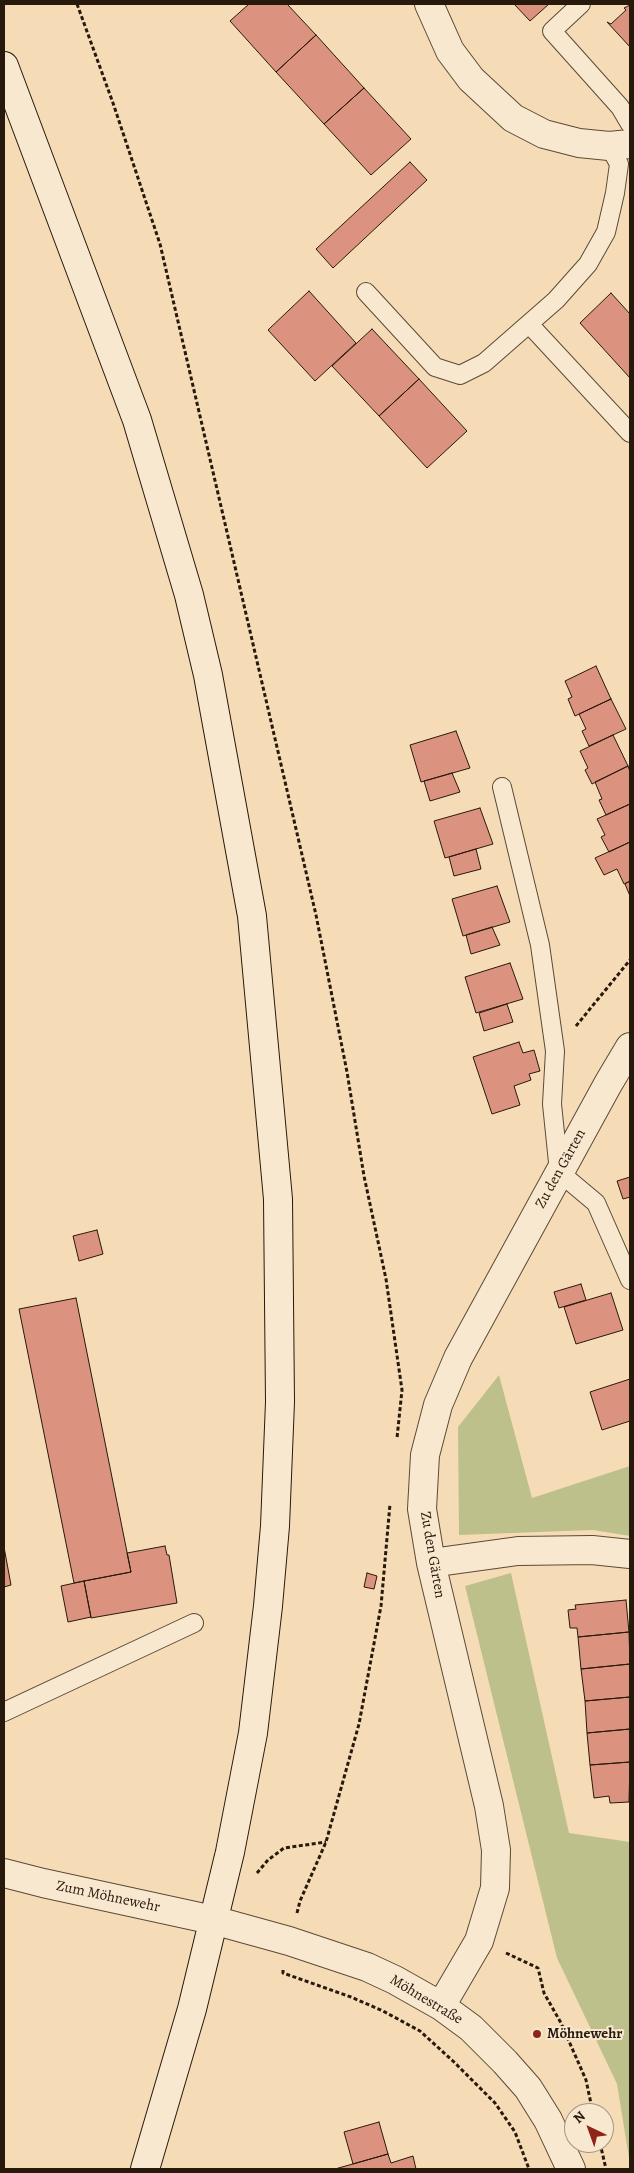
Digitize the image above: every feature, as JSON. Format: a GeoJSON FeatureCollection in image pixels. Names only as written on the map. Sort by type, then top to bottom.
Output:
{"type":"FeatureCollection","features":[{"type":"Feature","properties":{"kind":"street"},"geometry":{"type":"LineString","coordinates":[[429,4],[450,51],[470,79],[513,118],[544,134],[579,144],[619,145]]}},
{"type":"Feature","properties":{"kind":"street"},"geometry":{"type":"LineString","coordinates":[[4,66],[138,420],[166,514],[208,675],[252,916],[278,1199],[280,1402],[276,1497],[268,1606],[253,1732],[230,1852],[192,2009],[145,2169]]}},
{"type":"Feature","properties":{"kind":"street","name":"Zu den Gärten"},"geometry":{"type":"LineString","coordinates":[[442,2006],[479,1941],[495,1888],[496,1850],[489,1806],[431,1563],[422,1509],[425,1455],[438,1405],[458,1358],[630,1047]]}},
{"type":"Feature","properties":{"kind":"street"},"geometry":{"type":"LineString","coordinates":[[431,1563],[518,1551],[592,1550],[630,1554]]}},
{"type":"Feature","properties":{"kind":"street","name":"Zum Möhnewehr"},"geometry":{"type":"LineString","coordinates":[[4,1873],[213,1920]]}},
{"type":"Feature","properties":{"kind":"street","name":"Möhnestraße"},"geometry":{"type":"LineString","coordinates":[[213,1920],[289,1941],[366,1967],[395,1980],[442,2006],[471,2028],[528,2088],[548,2120],[570,2169]]}},
{"type":"Feature","properties":{"kind":"lane"},"geometry":{"type":"LineString","coordinates":[[581,4],[552,31],[620,108],[630,124]]}},
{"type":"Feature","properties":{"kind":"lane"},"geometry":{"type":"LineString","coordinates":[[366,292],[435,368],[460,375],[484,363],[556,300],[588,264],[606,232],[615,193],[619,164],[619,145]]}},
{"type":"Feature","properties":{"kind":"lane"},"geometry":{"type":"LineString","coordinates":[[529,324],[630,433]]}},
{"type":"Feature","properties":{"kind":"lane"},"geometry":{"type":"LineString","coordinates":[[502,787],[540,945],[555,1051],[552,1104],[560,1172],[596,1203],[630,1280]]}},
{"type":"Feature","properties":{"kind":"lane"},"geometry":{"type":"LineString","coordinates":[[4,1712],[194,1623]]}},
{"type":"Feature","properties":{"kind":"path"},"geometry":{"type":"LineString","coordinates":[[77,4],[113,103],[160,244],[314,906],[347,1072],[364,1176],[386,1279],[402,1390],[396,1438]]}},
{"type":"Feature","properties":{"kind":"path"},"geometry":{"type":"LineString","coordinates":[[555,1051],[630,960]]}},
{"type":"Feature","properties":{"kind":"path"},"geometry":{"type":"LineString","coordinates":[[390,1502],[381,1606],[359,1724],[326,1842],[300,1901],[289,1941],[283,1973],[382,2010],[420,2032],[454,2062],[495,2103],[515,2132],[529,2169]]}},
{"type":"Feature","properties":{"kind":"path"},"geometry":{"type":"LineString","coordinates":[[268,1860],[284,1848],[326,1842]]}},
{"type":"Feature","properties":{"kind":"path"},"geometry":{"type":"LineString","coordinates":[[479,1941],[538,1968],[544,1992],[561,2023],[586,2080],[592,2103]]}},
{"type":"Feature","properties":{"kind":"path"},"geometry":{"type":"LineString","coordinates":[[602,2153],[606,2169]]}},
{"type":"Feature","properties":{"kind":"green space"},"geometry":{"type":"Polygon","coordinates":[[[499,1375],[532,1498],[630,1466],[630,1536],[593,1530],[459,1535],[458,1427],[499,1375]]]}},
{"type":"Feature","properties":{"kind":"green space"},"geometry":{"type":"Polygon","coordinates":[[[511,1573],[569,1833],[630,1842],[630,2164],[617,2084],[557,1958],[465,1586],[511,1573]]]}},
{"type":"Feature","properties":{"kind":"building"},"geometry":{"type":"Polygon","coordinates":[[[249,4],[287,4],[316,35],[276,72],[230,21],[249,4]]]}},
{"type":"Feature","properties":{"kind":"building"},"geometry":{"type":"Polygon","coordinates":[[[514,4],[549,4],[530,21],[514,4]]]}},
{"type":"Feature","properties":{"kind":"building"},"geometry":{"type":"Polygon","coordinates":[[[630,5],[630,47],[607,22],[611,24],[626,10],[624,8],[630,5]]]}},
{"type":"Feature","properties":{"kind":"building"},"geometry":{"type":"Polygon","coordinates":[[[316,35],[364,88],[324,124],[276,72],[316,35]]]}},
{"type":"Feature","properties":{"kind":"building"},"geometry":{"type":"Polygon","coordinates":[[[364,88],[411,139],[371,175],[324,124],[364,88]]]}},
{"type":"Feature","properties":{"kind":"building"},"geometry":{"type":"Polygon","coordinates":[[[410,162],[427,180],[333,268],[316,249],[410,162]]]}},
{"type":"Feature","properties":{"kind":"building"},"geometry":{"type":"Polygon","coordinates":[[[309,291],[356,343],[315,381],[268,330],[309,291]]]}},
{"type":"Feature","properties":{"kind":"building"},"geometry":{"type":"Polygon","coordinates":[[[611,293],[630,314],[630,378],[580,323],[611,293]]]}},
{"type":"Feature","properties":{"kind":"building"},"geometry":{"type":"Polygon","coordinates":[[[372,329],[419,379],[379,416],[332,366],[372,329]]]}},
{"type":"Feature","properties":{"kind":"building"},"geometry":{"type":"Polygon","coordinates":[[[419,379],[467,431],[427,468],[379,416],[419,379]]]}},
{"type":"Feature","properties":{"kind":"building"},"geometry":{"type":"Polygon","coordinates":[[[596,666],[611,699],[575,716],[568,699],[572,697],[565,681],[596,666]]]}},
{"type":"Feature","properties":{"kind":"building"},"geometry":{"type":"Polygon","coordinates":[[[611,699],[626,729],[589,746],[582,731],[586,729],[579,714],[611,699]]]}},
{"type":"Feature","properties":{"kind":"building"},"geometry":{"type":"Polygon","coordinates":[[[456,731],[470,768],[421,782],[410,745],[456,731]]]}},
{"type":"Feature","properties":{"kind":"building"},"geometry":{"type":"Polygon","coordinates":[[[613,735],[628,766],[592,784],[585,770],[588,768],[580,751],[613,735]]]}},
{"type":"Feature","properties":{"kind":"building"},"geometry":{"type":"Polygon","coordinates":[[[628,766],[630,772],[630,804],[606,815],[599,800],[602,799],[595,782],[628,766]]]}},
{"type":"Feature","properties":{"kind":"building"},"geometry":{"type":"Polygon","coordinates":[[[452,773],[460,792],[430,801],[424,781],[452,773]]]}},
{"type":"Feature","properties":{"kind":"building"},"geometry":{"type":"Polygon","coordinates":[[[630,804],[630,842],[609,852],[601,837],[605,835],[597,819],[630,804]]]}},
{"type":"Feature","properties":{"kind":"building"},"geometry":{"type":"Polygon","coordinates":[[[480,808],[493,844],[445,858],[434,821],[480,808]]]}},
{"type":"Feature","properties":{"kind":"building"},"geometry":{"type":"Polygon","coordinates":[[[630,842],[630,881],[624,884],[617,869],[604,875],[595,858],[630,842]]]}},
{"type":"Feature","properties":{"kind":"building"},"geometry":{"type":"Polygon","coordinates":[[[476,849],[481,869],[454,876],[449,857],[476,849]]]}},
{"type":"Feature","properties":{"kind":"building"},"geometry":{"type":"Polygon","coordinates":[[[630,881],[630,896],[625,884],[630,881]]]}},
{"type":"Feature","properties":{"kind":"building"},"geometry":{"type":"Polygon","coordinates":[[[497,886],[510,922],[463,936],[452,899],[497,886]]]}},
{"type":"Feature","properties":{"kind":"building"},"geometry":{"type":"Polygon","coordinates":[[[492,927],[500,945],[471,954],[466,935],[492,927]]]}},
{"type":"Feature","properties":{"kind":"building"},"geometry":{"type":"Polygon","coordinates":[[[510,963],[523,999],[476,1013],[465,977],[510,963]]]}},
{"type":"Feature","properties":{"kind":"building"},"geometry":{"type":"Polygon","coordinates":[[[507,1004],[513,1022],[484,1031],[479,1013],[507,1004]]]}},
{"type":"Feature","properties":{"kind":"building"},"geometry":{"type":"Polygon","coordinates":[[[519,1042],[523,1053],[534,1050],[540,1071],[529,1074],[531,1080],[514,1086],[520,1105],[492,1114],[473,1057],[519,1042]]]}},
{"type":"Feature","properties":{"kind":"building"},"geometry":{"type":"Polygon","coordinates":[[[630,1177],[630,1197],[623,1199],[617,1181],[630,1177]]]}},
{"type":"Feature","properties":{"kind":"building"},"geometry":{"type":"Polygon","coordinates":[[[97,1230],[103,1254],[79,1261],[73,1236],[97,1230]]]}},
{"type":"Feature","properties":{"kind":"building"},"geometry":{"type":"Polygon","coordinates":[[[581,1284],[586,1300],[559,1308],[554,1292],[581,1284]]]}},
{"type":"Feature","properties":{"kind":"building"},"geometry":{"type":"Polygon","coordinates":[[[611,1293],[623,1330],[576,1344],[564,1307],[611,1293]]]}},
{"type":"Feature","properties":{"kind":"building"},"geometry":{"type":"Polygon","coordinates":[[[76,1298],[131,1572],[74,1583],[19,1309],[76,1298]]]}},
{"type":"Feature","properties":{"kind":"building"},"geometry":{"type":"Polygon","coordinates":[[[630,1379],[630,1421],[602,1430],[590,1392],[630,1379]]]}},
{"type":"Feature","properties":{"kind":"building"},"geometry":{"type":"Polygon","coordinates":[[[165,1546],[167,1555],[169,1555],[177,1603],[91,1618],[84,1581],[131,1572],[127,1553],[165,1546]]]}},
{"type":"Feature","properties":{"kind":"building"},"geometry":{"type":"Polygon","coordinates":[[[4,1547],[11,1585],[4,1587],[4,1547]]]}},
{"type":"Feature","properties":{"kind":"building"},"geometry":{"type":"Polygon","coordinates":[[[367,1573],[377,1576],[374,1589],[364,1587],[367,1573]]]}},
{"type":"Feature","properties":{"kind":"building"},"geometry":{"type":"Polygon","coordinates":[[[84,1581],[91,1617],[68,1622],[61,1586],[84,1581]]]}},
{"type":"Feature","properties":{"kind":"building"},"geometry":{"type":"Polygon","coordinates":[[[626,1600],[629,1632],[578,1637],[577,1628],[570,1628],[568,1610],[576,1609],[575,1605],[626,1600]]]}},
{"type":"Feature","properties":{"kind":"building"},"geometry":{"type":"Polygon","coordinates":[[[629,1632],[630,1664],[581,1669],[578,1637],[629,1632]]]}},
{"type":"Feature","properties":{"kind":"building"},"geometry":{"type":"Polygon","coordinates":[[[630,1664],[630,1697],[585,1701],[581,1669],[630,1664]]]}},
{"type":"Feature","properties":{"kind":"building"},"geometry":{"type":"Polygon","coordinates":[[[630,1697],[630,1729],[587,1733],[585,1701],[630,1697]]]}},
{"type":"Feature","properties":{"kind":"building"},"geometry":{"type":"Polygon","coordinates":[[[630,1729],[630,1762],[590,1765],[587,1733],[630,1729]]]}},
{"type":"Feature","properties":{"kind":"building"},"geometry":{"type":"Polygon","coordinates":[[[630,1762],[629,1802],[610,1803],[609,1796],[594,1798],[590,1765],[630,1762]]]}},
{"type":"Feature","properties":{"kind":"building"},"geometry":{"type":"Polygon","coordinates":[[[379,2122],[388,2154],[353,2164],[344,2132],[379,2122]]]}},
{"type":"Feature","properties":{"kind":"building"},"geometry":{"type":"Polygon","coordinates":[[[388,2154],[391,2163],[413,2156],[416,2169],[335,2169],[388,2154]]]}},
{"type":"Feature","properties":{"kind":"place","name":"Möhnewehr"},"geometry":{"type":"Point","coordinates":[537,2034]}}]}
